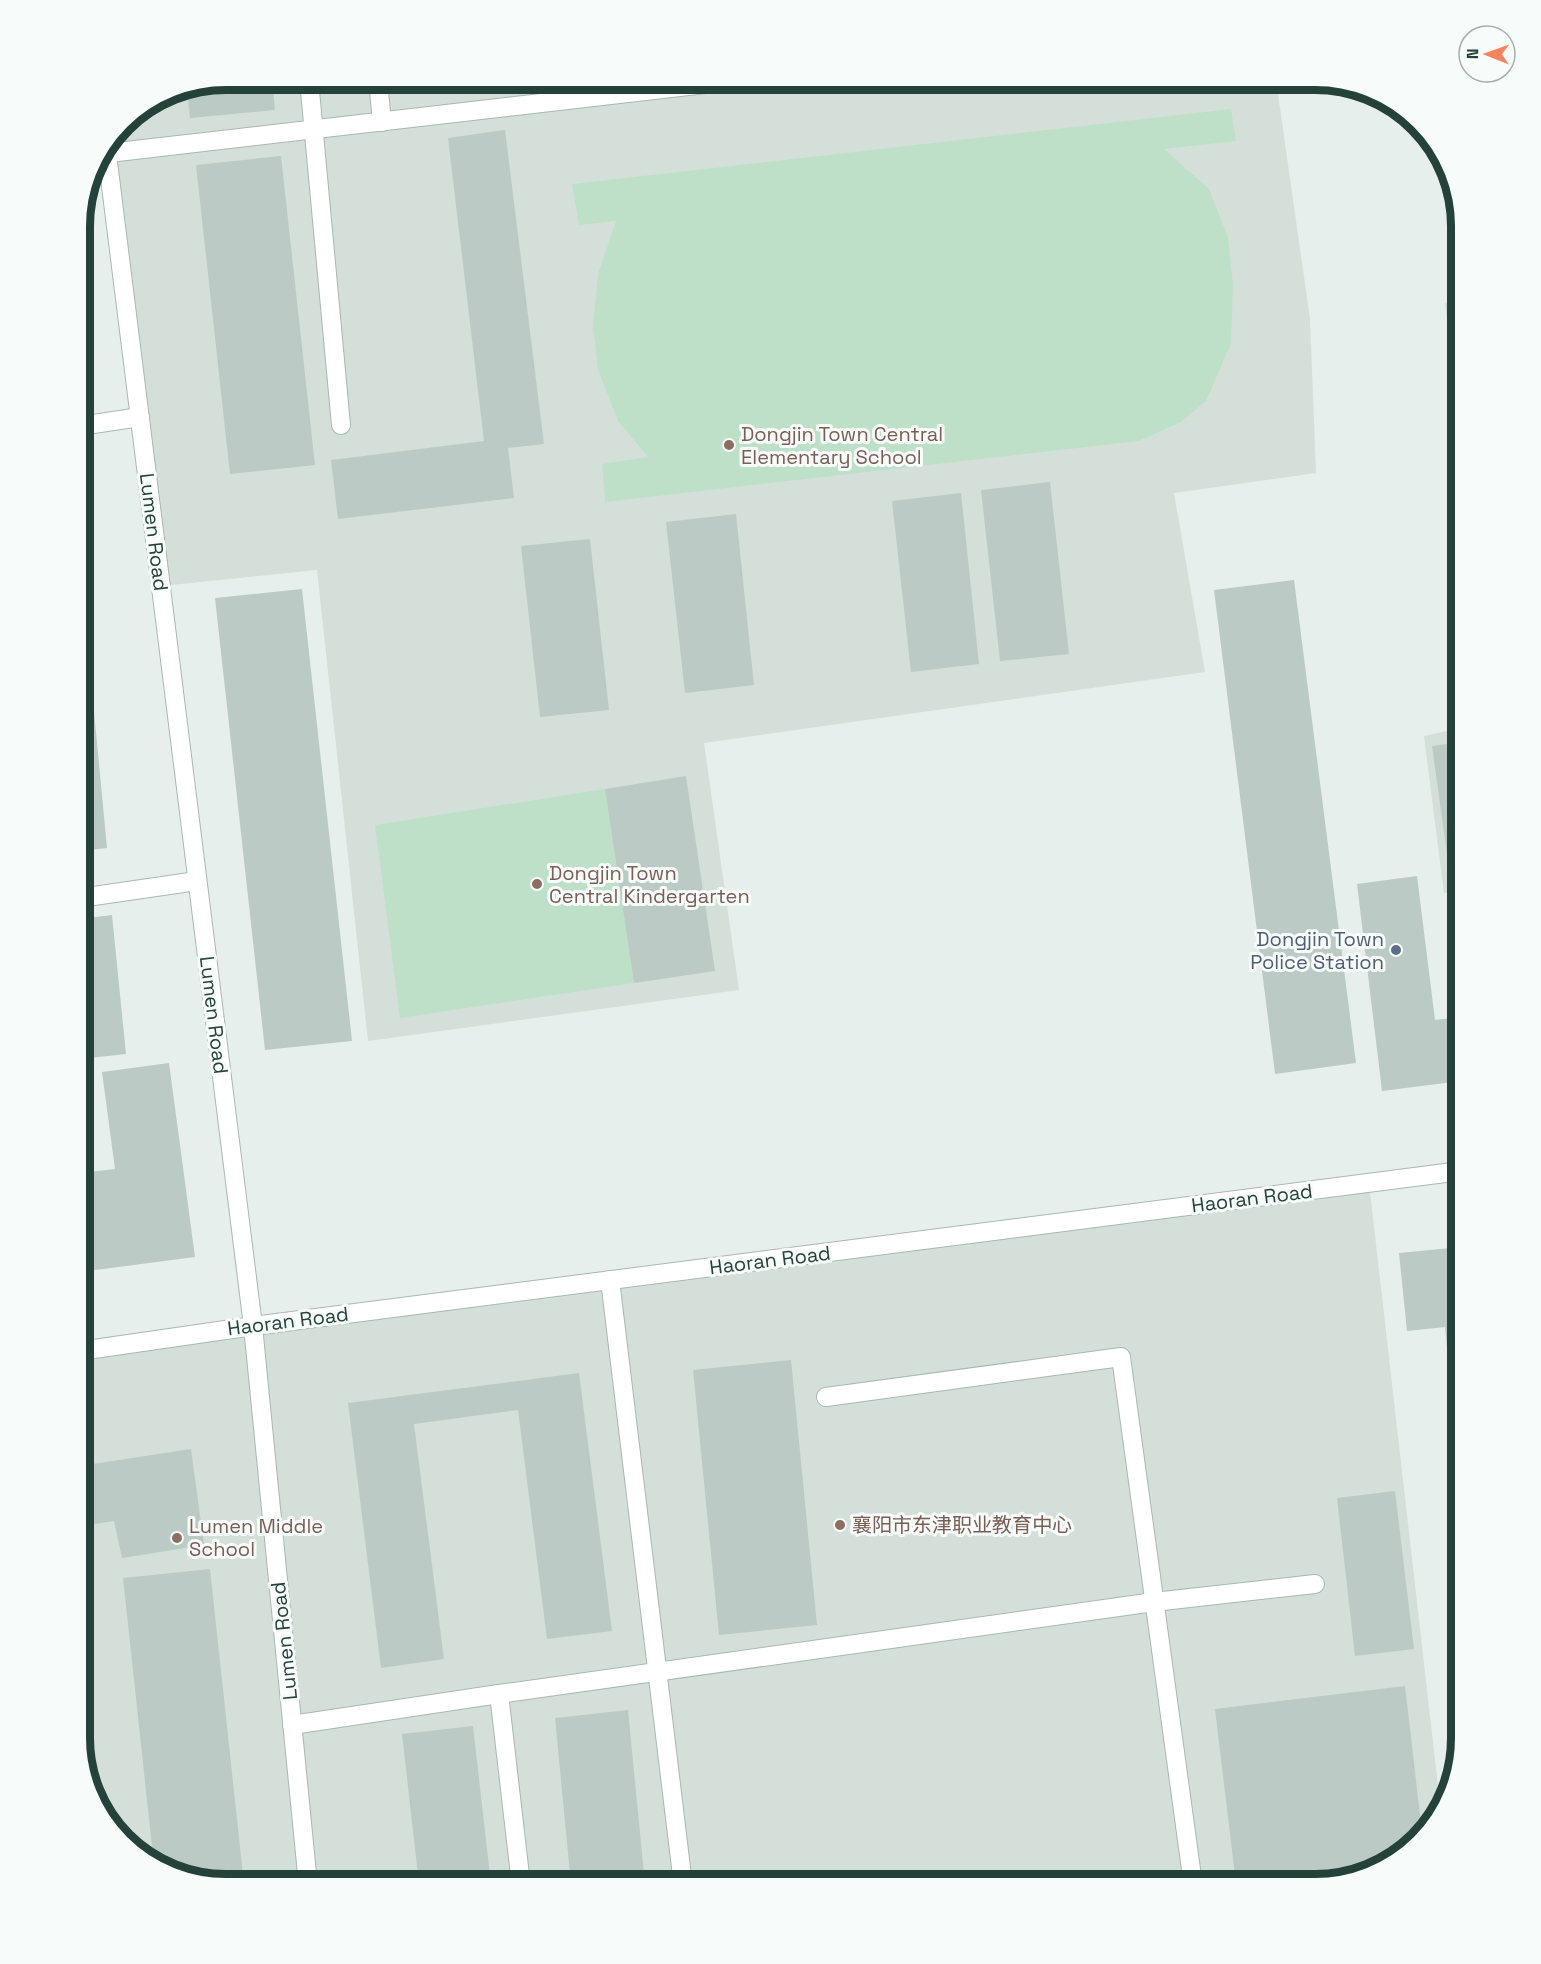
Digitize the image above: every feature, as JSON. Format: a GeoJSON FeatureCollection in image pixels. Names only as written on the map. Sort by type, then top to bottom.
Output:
{"type":"FeatureCollection","features":[{"type":"Feature","properties":{"kind":"street"},"geometry":{"type":"LineString","coordinates":[[310,90],[341,425]]}},
{"type":"Feature","properties":{"kind":"street"},"geometry":{"type":"LineString","coordinates":[[379,90],[382,122]]}},
{"type":"Feature","properties":{"kind":"street"},"geometry":{"type":"LineString","coordinates":[[113,150],[382,122],[619,90]]}},
{"type":"Feature","properties":{"kind":"street","name":"Lumen Road"},"geometry":{"type":"LineString","coordinates":[[106,163],[140,417],[253,1326],[307,1874]]}},
{"type":"Feature","properties":{"kind":"street"},"geometry":{"type":"LineString","coordinates":[[90,424],[140,417]]}},
{"type":"Feature","properties":{"kind":"street"},"geometry":{"type":"LineString","coordinates":[[90,896],[197,880]]}},
{"type":"Feature","properties":{"kind":"street","name":"Haoran Road"},"geometry":{"type":"LineString","coordinates":[[90,1350],[253,1326],[1451,1172]]}},
{"type":"Feature","properties":{"kind":"street"},"geometry":{"type":"LineString","coordinates":[[610,1280],[682,1874]]}},
{"type":"Feature","properties":{"kind":"street"},"geometry":{"type":"LineString","coordinates":[[826,1397],[1121,1357],[1192,1874]]}},
{"type":"Feature","properties":{"kind":"street"},"geometry":{"type":"LineString","coordinates":[[292,1725],[1154,1602],[1315,1584]]}},
{"type":"Feature","properties":{"kind":"street"},"geometry":{"type":"LineString","coordinates":[[499,1694],[520,1874]]}},
{"type":"Feature","properties":{"kind":"shaded area","name":"Dongjin Town Central Elementary School"},"geometry":{"type":"Polygon","coordinates":[[[217,90],[1277,90],[1310,319],[1316,473],[1174,493],[1205,672],[704,743],[739,990],[368,1041],[317,570],[161,586],[108,159],[124,136],[143,118],[174,100],[217,90]]]}},
{"type":"Feature","properties":{"kind":"shaded area"},"geometry":{"type":"Polygon","coordinates":[[[1451,302],[1451,353],[1445,303],[1451,302]]]}},
{"type":"Feature","properties":{"kind":"shaded area"},"geometry":{"type":"Polygon","coordinates":[[[1451,730],[1451,893],[1444,893],[1424,736],[1451,730]]]}},
{"type":"Feature","properties":{"kind":"shaded area","name":"襄阳市东津职业教育中心"},"geometry":{"type":"Polygon","coordinates":[[[1369,1183],[1439,1794],[1417,1828],[1391,1851],[1359,1867],[1333,1873],[226,1874],[208,1873],[182,1867],[150,1851],[124,1828],[104,1798],[97,1782],[91,1756],[90,1350],[1369,1183]]]}},
{"type":"Feature","properties":{"kind":"green space"},"geometry":{"type":"Polygon","coordinates":[[[529,90],[654,90],[530,104],[529,90]]]}},
{"type":"Feature","properties":{"kind":"green space"},"geometry":{"type":"Polygon","coordinates":[[[1231,109],[1236,141],[1164,149],[1209,189],[1228,237],[1233,285],[1231,344],[1206,401],[1181,422],[1139,441],[605,502],[602,464],[648,457],[618,421],[598,369],[593,327],[598,274],[616,221],[579,225],[572,184],[1231,109]]]}},
{"type":"Feature","properties":{"kind":"green space"},"geometry":{"type":"Polygon","coordinates":[[[605,789],[634,983],[400,1018],[375,825],[605,789]]]}},
{"type":"Feature","properties":{"kind":"building"},"geometry":{"type":"Polygon","coordinates":[[[217,90],[273,90],[275,110],[190,118],[188,96],[217,90]]]}},
{"type":"Feature","properties":{"kind":"building"},"geometry":{"type":"Polygon","coordinates":[[[505,130],[544,444],[508,448],[514,498],[338,519],[331,460],[484,441],[448,138],[505,130]]]}},
{"type":"Feature","properties":{"kind":"building"},"geometry":{"type":"Polygon","coordinates":[[[281,156],[315,465],[230,474],[196,165],[281,156]]]}},
{"type":"Feature","properties":{"kind":"building"},"geometry":{"type":"Polygon","coordinates":[[[1050,482],[1069,654],[1000,661],[981,490],[1050,482]]]}},
{"type":"Feature","properties":{"kind":"building"},"geometry":{"type":"Polygon","coordinates":[[[961,493],[979,664],[911,672],[892,501],[961,493]]]}},
{"type":"Feature","properties":{"kind":"building"},"geometry":{"type":"Polygon","coordinates":[[[736,514],[754,685],[685,693],[666,522],[736,514]]]}},
{"type":"Feature","properties":{"kind":"building"},"geometry":{"type":"Polygon","coordinates":[[[590,539],[609,710],[540,717],[521,546],[590,539]]]}},
{"type":"Feature","properties":{"kind":"building"},"geometry":{"type":"Polygon","coordinates":[[[1294,580],[1356,1063],[1275,1074],[1214,590],[1294,580]]]}},
{"type":"Feature","properties":{"kind":"building"},"geometry":{"type":"Polygon","coordinates":[[[302,589],[352,1041],[265,1050],[215,598],[302,589]]]}},
{"type":"Feature","properties":{"kind":"building"},"geometry":{"type":"Polygon","coordinates":[[[90,669],[107,848],[90,850],[90,669]]]}},
{"type":"Feature","properties":{"kind":"building"},"geometry":{"type":"Polygon","coordinates":[[[1451,743],[1451,883],[1432,746],[1451,743]]]}},
{"type":"Feature","properties":{"kind":"building"},"geometry":{"type":"Polygon","coordinates":[[[686,776],[715,971],[634,983],[605,789],[686,776]]]}},
{"type":"Feature","properties":{"kind":"building","name":"Dongjin Town Police Station"},"geometry":{"type":"Polygon","coordinates":[[[1417,876],[1435,1020],[1451,1018],[1451,1082],[1382,1091],[1357,884],[1417,876]]]}},
{"type":"Feature","properties":{"kind":"building"},"geometry":{"type":"Polygon","coordinates":[[[112,915],[126,1054],[90,1058],[90,918],[112,915]]]}},
{"type":"Feature","properties":{"kind":"building"},"geometry":{"type":"Polygon","coordinates":[[[169,1063],[195,1257],[90,1271],[90,1172],[115,1169],[102,1072],[169,1063]]]}},
{"type":"Feature","properties":{"kind":"building"},"geometry":{"type":"Polygon","coordinates":[[[1451,1248],[1451,1392],[1445,1327],[1407,1331],[1399,1253],[1451,1248]]]}},
{"type":"Feature","properties":{"kind":"building"},"geometry":{"type":"Polygon","coordinates":[[[791,1360],[817,1625],[719,1635],[693,1370],[791,1360]]]}},
{"type":"Feature","properties":{"kind":"building"},"geometry":{"type":"Polygon","coordinates":[[[579,1373],[612,1631],[547,1639],[518,1410],[414,1424],[444,1659],[381,1668],[348,1403],[579,1373]]]}},
{"type":"Feature","properties":{"kind":"building"},"geometry":{"type":"Polygon","coordinates":[[[191,1449],[204,1545],[122,1558],[114,1521],[90,1525],[90,1464],[191,1449]]]}},
{"type":"Feature","properties":{"kind":"building"},"geometry":{"type":"Polygon","coordinates":[[[1395,1491],[1414,1649],[1355,1656],[1337,1498],[1395,1491]]]}},
{"type":"Feature","properties":{"kind":"building"},"geometry":{"type":"Polygon","coordinates":[[[210,1569],[243,1874],[208,1873],[182,1867],[153,1852],[123,1578],[210,1569]]]}},
{"type":"Feature","properties":{"kind":"building"},"geometry":{"type":"Polygon","coordinates":[[[1405,1686],[1421,1823],[1391,1851],[1359,1867],[1333,1873],[1235,1874],[1215,1709],[1405,1686]]]}},
{"type":"Feature","properties":{"kind":"building"},"geometry":{"type":"Polygon","coordinates":[[[628,1710],[644,1874],[570,1874],[555,1718],[628,1710]]]}},
{"type":"Feature","properties":{"kind":"building"},"geometry":{"type":"Polygon","coordinates":[[[473,1726],[490,1874],[418,1874],[402,1734],[473,1726]]]}},
{"type":"Feature","properties":{"kind":"place","name":"Dongjin Town Central Elementary School"},"geometry":{"type":"Point","coordinates":[729,445]}},
{"type":"Feature","properties":{"kind":"place","name":"Dongjin Town Central Kindergarten"},"geometry":{"type":"Point","coordinates":[537,884]}},
{"type":"Feature","properties":{"kind":"place","name":"Dongjin Town Police Station"},"geometry":{"type":"Point","coordinates":[1396,950]}},
{"type":"Feature","properties":{"kind":"place","name":"襄阳市东津职业教育中心"},"geometry":{"type":"Point","coordinates":[840,1525]}},
{"type":"Feature","properties":{"kind":"place","name":"Lumen Middle School"},"geometry":{"type":"Point","coordinates":[177,1538]}}]}
